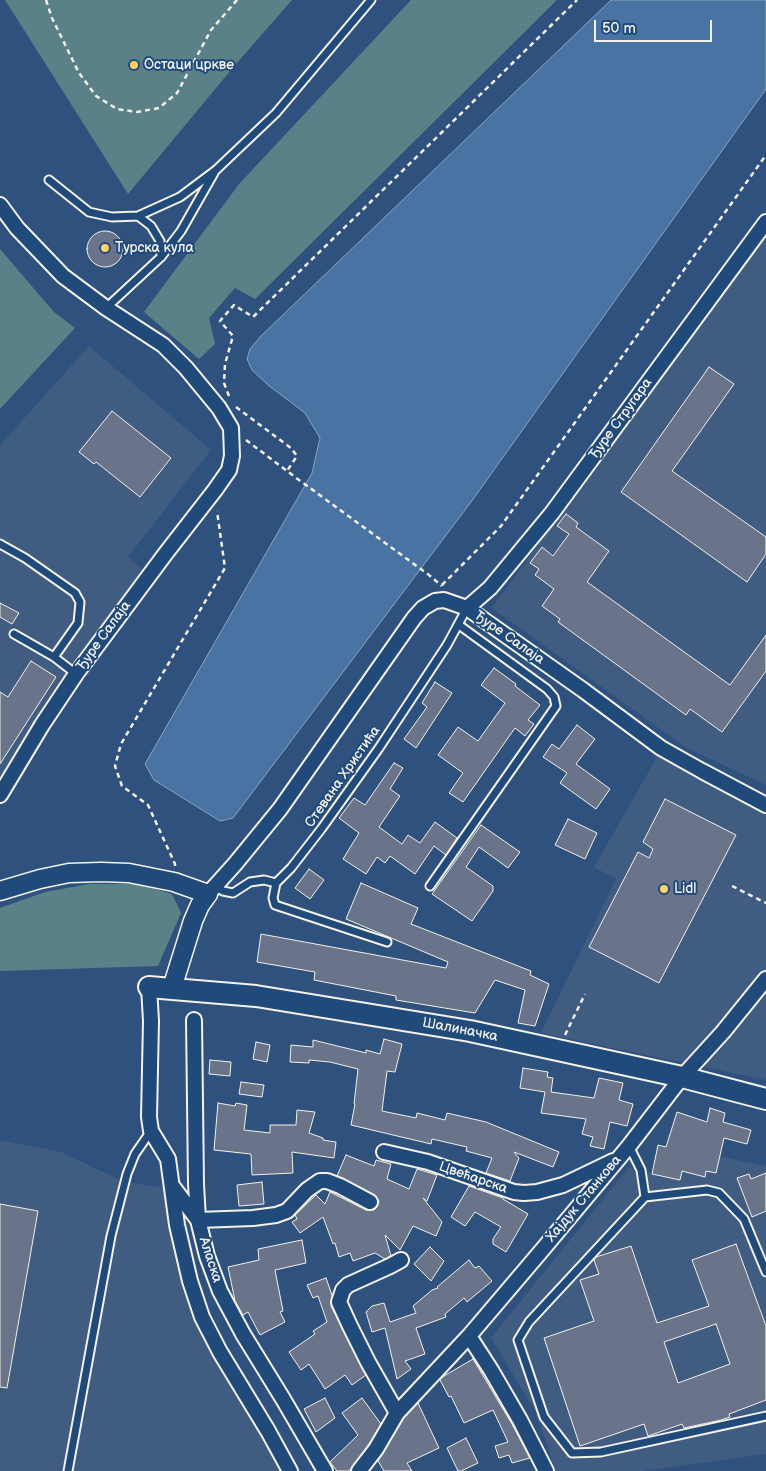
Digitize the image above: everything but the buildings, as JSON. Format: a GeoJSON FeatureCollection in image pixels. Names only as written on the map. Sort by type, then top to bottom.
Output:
{"type":"FeatureCollection","features":[{"type":"Feature","properties":{"kind":"main road","name":"Шалиначка"},"geometry":{"type":"LineString","coordinates":[[148,987],[256,996],[470,1031],[682,1077],[766,1099]]}},
{"type":"Feature","properties":{"kind":"street"},"geometry":{"type":"LineString","coordinates":[[0,205],[17,228],[63,276],[106,308],[163,345],[205,390],[231,428]]}},
{"type":"Feature","properties":{"kind":"street","name":"Ђуре Стругара"},"geometry":{"type":"LineString","coordinates":[[467,608],[490,588],[552,513],[766,222]]}},
{"type":"Feature","properties":{"kind":"street","name":"Ђуре Салаја"},"geometry":{"type":"LineString","coordinates":[[0,795],[42,725],[76,674],[229,470],[232,456],[231,428]]}},
{"type":"Feature","properties":{"kind":"street","name":"Ђуре Салаја"},"geometry":{"type":"LineString","coordinates":[[172,988],[193,920],[200,905],[280,809],[414,618],[423,608],[435,601],[444,600],[467,608],[662,748],[766,805]]}},
{"type":"Feature","properties":{"kind":"street"},"geometry":{"type":"LineString","coordinates":[[0,891],[40,879],[69,873],[101,872],[129,873],[211,890]]}},
{"type":"Feature","properties":{"kind":"street","name":"Хајдук Станкова"},"geometry":{"type":"LineString","coordinates":[[359,1471],[376,1449],[397,1413],[469,1336],[629,1146],[682,1077],[723,1032],[766,979]]}},
{"type":"Feature","properties":{"kind":"street"},"geometry":{"type":"LineString","coordinates":[[148,987],[151,1021],[149,1117],[151,1131],[168,1158],[177,1225],[190,1281],[202,1318],[290,1471]]}},
{"type":"Feature","properties":{"kind":"street","name":"Аласка"},"geometry":{"type":"LineString","coordinates":[[194,1020],[196,1184],[198,1220],[207,1256],[220,1291],[243,1334],[325,1471]]}},
{"type":"Feature","properties":{"kind":"street","name":"Цвећарска"},"geometry":{"type":"LineString","coordinates":[[384,1152],[428,1162],[514,1192],[524,1193],[537,1192],[563,1185],[616,1160]]}},
{"type":"Feature","properties":{"kind":"street"},"geometry":{"type":"LineString","coordinates":[[172,1185],[198,1220],[253,1218],[276,1215],[287,1210],[307,1190],[320,1181],[327,1181],[340,1186],[370,1202]]}},
{"type":"Feature","properties":{"kind":"street"},"geometry":{"type":"LineString","coordinates":[[397,1413],[339,1302],[343,1290],[348,1285],[401,1260]]}},
{"type":"Feature","properties":{"kind":"street"},"geometry":{"type":"LineString","coordinates":[[469,1336],[520,1420],[546,1471]]}},
{"type":"Feature","properties":{"kind":"lane"},"geometry":{"type":"LineString","coordinates":[[49,180],[89,212],[112,217],[138,216],[180,198],[216,170],[276,112],[371,0]]}},
{"type":"Feature","properties":{"kind":"lane"},"geometry":{"type":"LineString","coordinates":[[106,308],[161,257],[181,231],[216,170]]}},
{"type":"Feature","properties":{"kind":"lane"},"geometry":{"type":"LineString","coordinates":[[138,216],[151,226],[160,241],[161,257]]}},
{"type":"Feature","properties":{"kind":"lane"},"geometry":{"type":"LineString","coordinates":[[0,544],[25,558],[76,593],[80,602],[78,623],[54,658]]}},
{"type":"Feature","properties":{"kind":"lane","name":"Стевана Христића"},"geometry":{"type":"LineString","coordinates":[[276,882],[291,868],[322,828],[379,748],[447,645],[467,608]]}},
{"type":"Feature","properties":{"kind":"lane"},"geometry":{"type":"LineString","coordinates":[[430,886],[556,706],[554,697],[547,689],[459,625]]}},
{"type":"Feature","properties":{"kind":"lane"},"geometry":{"type":"LineString","coordinates":[[14,634],[54,658],[76,674]]}},
{"type":"Feature","properties":{"kind":"lane"},"geometry":{"type":"LineString","coordinates":[[211,890],[233,892],[250,882],[264,880],[276,882],[273,898],[275,905],[387,942]]}},
{"type":"Feature","properties":{"kind":"lane"},"geometry":{"type":"LineString","coordinates":[[68,1471],[111,1236],[127,1174],[135,1154],[151,1131]]}},
{"type":"Feature","properties":{"kind":"lane"},"geometry":{"type":"LineString","coordinates":[[629,1146],[641,1170],[645,1197]]}},
{"type":"Feature","properties":{"kind":"lane"},"geometry":{"type":"LineString","coordinates":[[766,1272],[744,1219],[719,1193],[707,1190],[645,1197],[529,1322],[518,1340],[544,1417],[572,1453],[601,1452],[766,1416]]}},
{"type":"Feature","properties":{"kind":"path"},"geometry":{"type":"LineString","coordinates":[[46,0],[52,18],[78,73],[96,96],[118,109],[137,112],[159,108],[177,93],[211,30],[237,0]]}},
{"type":"Feature","properties":{"kind":"path"},"geometry":{"type":"LineString","coordinates":[[230,398],[224,383],[225,364],[233,336],[220,321],[234,306],[253,317],[577,0]]}},
{"type":"Feature","properties":{"kind":"path"},"geometry":{"type":"LineString","coordinates":[[442,585],[501,526],[766,155]]}},
{"type":"Feature","properties":{"kind":"path"},"geometry":{"type":"LineString","coordinates":[[233,405],[292,448],[297,456],[287,471]]}},
{"type":"Feature","properties":{"kind":"path"},"geometry":{"type":"LineString","coordinates":[[231,428],[294,477],[429,576]]}},
{"type":"Feature","properties":{"kind":"path"},"geometry":{"type":"LineString","coordinates":[[174,882],[175,864],[148,805],[122,786],[115,766],[121,744],[225,568],[215,490]]}},
{"type":"Feature","properties":{"kind":"path"},"geometry":{"type":"LineString","coordinates":[[732,886],[766,903]]}},
{"type":"Feature","properties":{"kind":"path"},"geometry":{"type":"LineString","coordinates":[[558,1050],[585,994]]}},
{"type":"Feature","properties":{"kind":"shaded area"},"geometry":{"type":"Polygon","coordinates":[[[611,0],[766,0],[766,89],[471,502],[233,818],[220,821],[154,780],[145,764],[312,473],[320,438],[305,413],[268,385],[252,370],[247,359],[250,349],[261,336],[611,0]]]}},
{"type":"Feature","properties":{"kind":"shaded area"},"geometry":{"type":"Polygon","coordinates":[[[766,231],[766,785],[685,747],[492,608],[766,231]]]}},
{"type":"Feature","properties":{"kind":"shaded area"},"geometry":{"type":"Polygon","coordinates":[[[89,346],[211,450],[128,557],[143,570],[65,675],[7,766],[0,781],[0,445],[89,346]]]}},
{"type":"Feature","properties":{"kind":"shaded area"},"geometry":{"type":"Polygon","coordinates":[[[660,752],[766,812],[766,1080],[541,1033],[616,879],[594,867],[660,752]]]}},
{"type":"Feature","properties":{"kind":"shaded area"},"geometry":{"type":"Polygon","coordinates":[[[0,1140],[61,1152],[124,1182],[169,1188],[196,1317],[283,1471],[0,1471],[0,1140]]]}},
{"type":"Feature","properties":{"kind":"shaded area"},"geometry":{"type":"Polygon","coordinates":[[[664,1145],[766,1166],[766,1454],[643,1471],[556,1471],[535,1411],[491,1338],[629,1167],[652,1173],[664,1145]]]}},
{"type":"Feature","properties":{"kind":"green space"},"geometry":{"type":"Polygon","coordinates":[[[5,0],[292,0],[128,194],[5,0]]]}},
{"type":"Feature","properties":{"kind":"green space"},"geometry":{"type":"Polygon","coordinates":[[[411,0],[557,0],[255,299],[235,288],[209,318],[215,344],[199,359],[144,312],[239,184],[411,0]]]}},
{"type":"Feature","properties":{"kind":"green space"},"geometry":{"type":"Polygon","coordinates":[[[0,249],[53,311],[75,328],[0,409],[0,249]]]}},
{"type":"Feature","properties":{"kind":"green space"},"geometry":{"type":"Polygon","coordinates":[[[89,884],[137,884],[172,894],[181,913],[158,966],[0,971],[0,908],[45,892],[89,884]]]}},
{"type":"Feature","properties":{"kind":"place","name":"Остаци цркве"},"geometry":{"type":"Point","coordinates":[134,65]}},
{"type":"Feature","properties":{"kind":"place","name":"Турска кула"},"geometry":{"type":"Point","coordinates":[105,248]}},
{"type":"Feature","properties":{"kind":"place","name":"Lidl"},"geometry":{"type":"Point","coordinates":[664,889]}}]}
